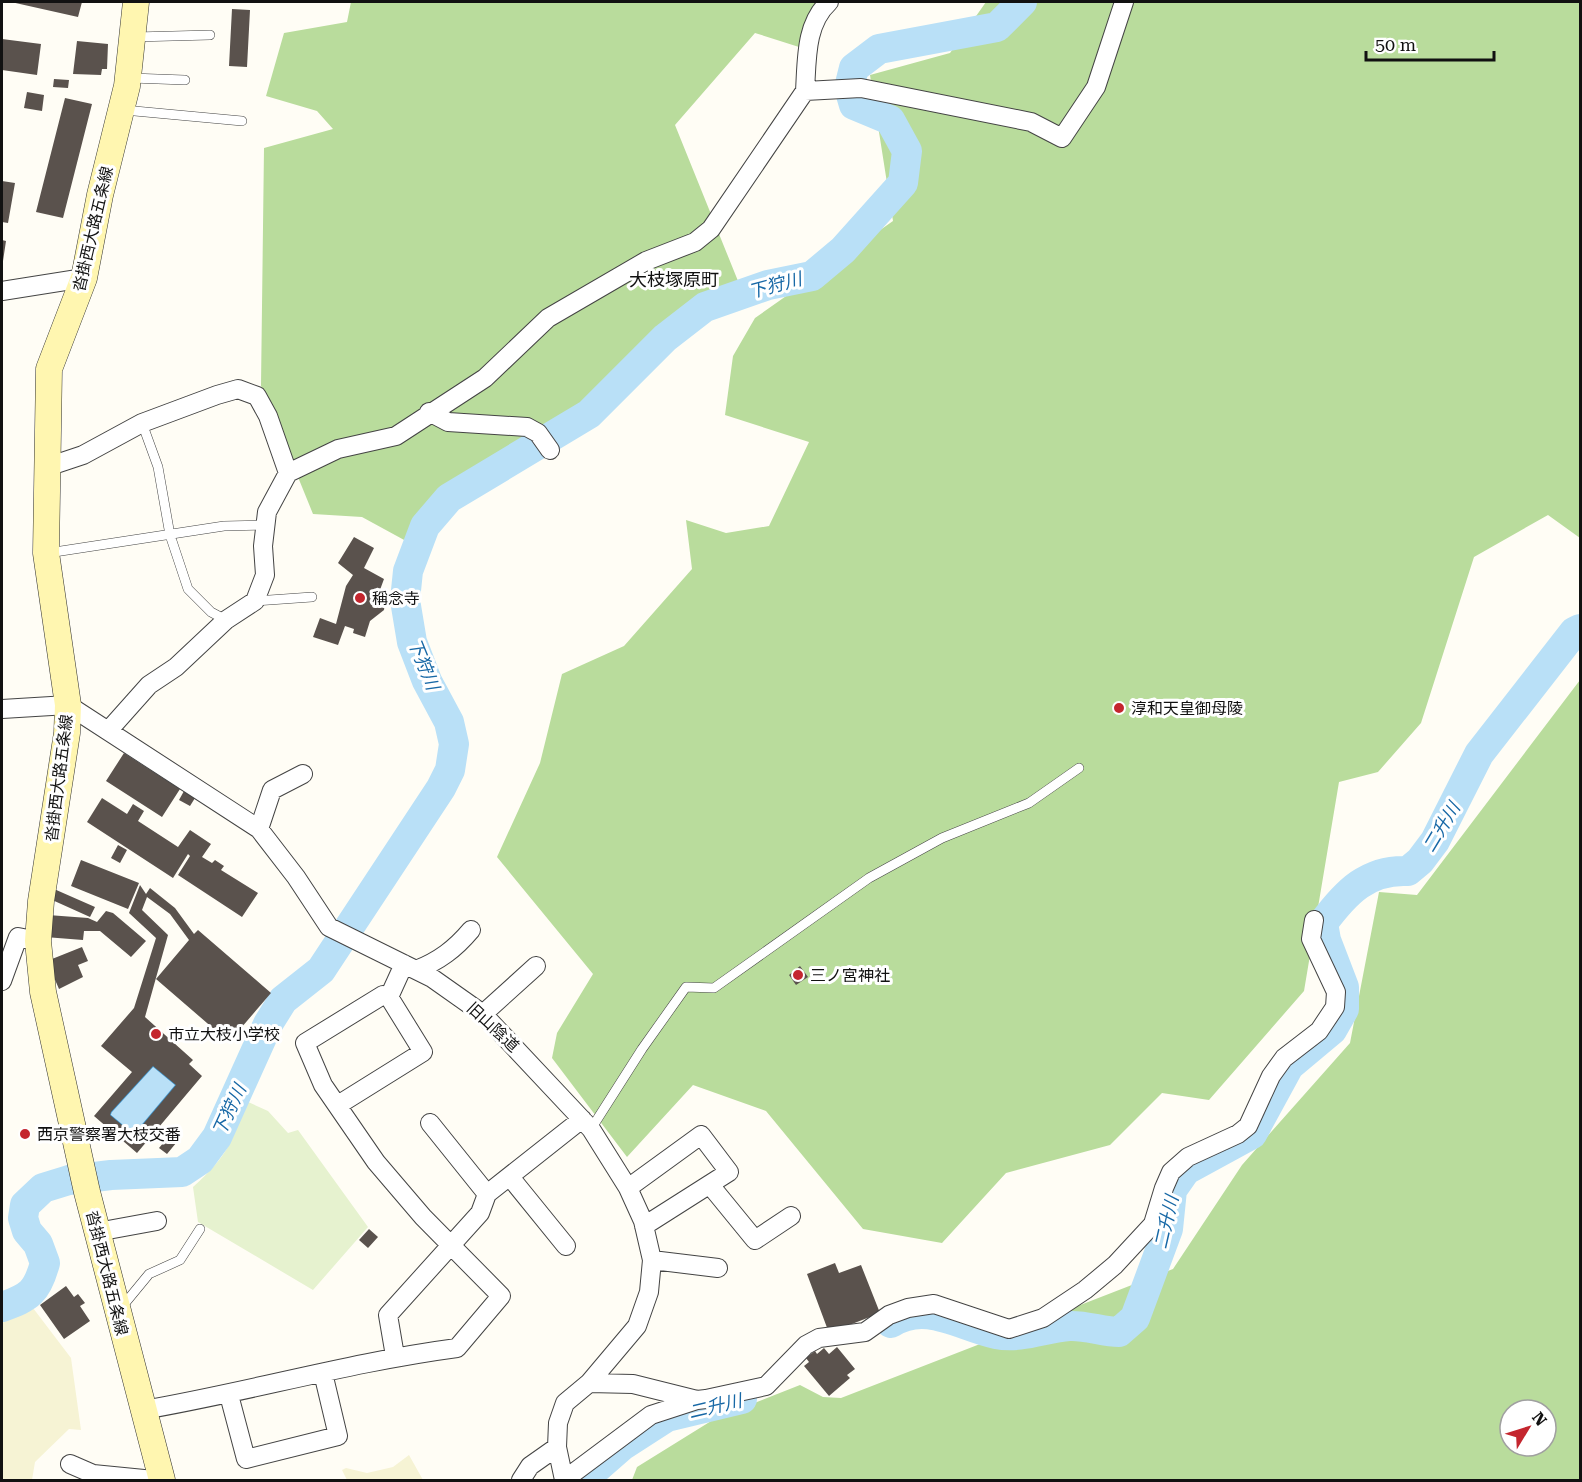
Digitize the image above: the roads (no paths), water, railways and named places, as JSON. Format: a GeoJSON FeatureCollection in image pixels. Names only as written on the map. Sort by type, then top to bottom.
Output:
{"type":"FeatureCollection","features":[{"type":"Feature","properties":{"kind":"main road","name":"沓掛西大路五条線"},"geometry":{"type":"LineString","coordinates":[[136,2],[128,78],[122,110],[100,195],[84,278],[49,369],[46,553],[68,705],[68,734],[41,901],[38,941],[43,992],[97,1232],[162,1480]]}},
{"type":"Feature","properties":{"kind":"street"},"geometry":{"type":"LineString","coordinates":[[108,731],[149,685],[176,668],[226,620],[255,601],[265,575],[263,546],[267,512],[288,473],[338,449],[396,436],[429,412],[485,378],[548,318],[646,261],[696,242],[711,229],[805,91],[808,39],[820,10],[829,2]]}},
{"type":"Feature","properties":{"kind":"street"},"geometry":{"type":"LineString","coordinates":[[805,91],[861,88],[1031,122],[1062,138],[1096,87],[1124,2]]}},
{"type":"Feature","properties":{"kind":"street"},"geometry":{"type":"LineString","coordinates":[[2,291],[84,278]]}},
{"type":"Feature","properties":{"kind":"street"},"geometry":{"type":"LineString","coordinates":[[47,467],[83,455],[142,423],[238,389],[257,396],[268,416],[288,473]]}},
{"type":"Feature","properties":{"kind":"street"},"geometry":{"type":"LineString","coordinates":[[429,412],[448,422],[527,427],[538,433],[550,450]]}},
{"type":"Feature","properties":{"kind":"street"},"geometry":{"type":"LineString","coordinates":[[2,709],[68,705]]}},
{"type":"Feature","properties":{"kind":"street","name":"旧山陰道"},"geometry":{"type":"LineString","coordinates":[[68,705],[259,829],[329,927],[410,967],[483,1014],[586,1124],[628,1188],[644,1226],[652,1260],[649,1292],[637,1326],[589,1383],[565,1403],[558,1423],[557,1447],[564,1480]]}},
{"type":"Feature","properties":{"kind":"street"},"geometry":{"type":"LineString","coordinates":[[259,829],[272,790],[303,774]]}},
{"type":"Feature","properties":{"kind":"street"},"geometry":{"type":"LineString","coordinates":[[564,1480],[651,1415],[698,1400],[766,1386],[806,1345],[819,1338],[865,1332],[889,1315],[908,1308],[933,1304],[1009,1329],[1043,1318],[1085,1290],[1115,1265],[1153,1224],[1171,1172],[1188,1157],[1238,1134],[1248,1126],[1272,1076],[1284,1058],[1319,1031],[1335,1006],[1336,992],[1311,939],[1314,920]]}},
{"type":"Feature","properties":{"kind":"street"},"geometry":{"type":"LineString","coordinates":[[389,997],[410,967],[437,961],[459,944],[471,930]]}},
{"type":"Feature","properties":{"kind":"street"},"geometry":{"type":"LineString","coordinates":[[2,981],[18,937],[38,941]]}},
{"type":"Feature","properties":{"kind":"street"},"geometry":{"type":"LineString","coordinates":[[483,1014],[536,966]]}},
{"type":"Feature","properties":{"kind":"street"},"geometry":{"type":"LineString","coordinates":[[143,1410],[229,1395],[395,1356],[457,1348],[501,1296],[451,1246],[376,1162],[322,1085],[304,1043],[383,995],[389,997],[423,1052],[338,1105]]}},
{"type":"Feature","properties":{"kind":"street"},"geometry":{"type":"LineString","coordinates":[[430,1123],[487,1194]]}},
{"type":"Feature","properties":{"kind":"street"},"geometry":{"type":"LineString","coordinates":[[395,1356],[388,1315],[480,1213],[487,1194],[586,1124]]}},
{"type":"Feature","properties":{"kind":"street"},"geometry":{"type":"LineString","coordinates":[[628,1188],[701,1135],[729,1172],[644,1226]]}},
{"type":"Feature","properties":{"kind":"street"},"geometry":{"type":"LineString","coordinates":[[510,1177],[566,1246]]}},
{"type":"Feature","properties":{"kind":"street"},"geometry":{"type":"LineString","coordinates":[[710,1185],[755,1240],[791,1216]]}},
{"type":"Feature","properties":{"kind":"street"},"geometry":{"type":"LineString","coordinates":[[97,1232],[157,1221]]}},
{"type":"Feature","properties":{"kind":"street"},"geometry":{"type":"LineString","coordinates":[[652,1260],[718,1268]]}},
{"type":"Feature","properties":{"kind":"street"},"geometry":{"type":"LineString","coordinates":[[229,1395],[246,1459],[338,1436],[323,1373]]}},
{"type":"Feature","properties":{"kind":"street"},"geometry":{"type":"LineString","coordinates":[[589,1383],[633,1384],[698,1400]]}},
{"type":"Feature","properties":{"kind":"street"},"geometry":{"type":"LineString","coordinates":[[521,1480],[530,1466],[557,1447]]}},
{"type":"Feature","properties":{"kind":"street"},"geometry":{"type":"LineString","coordinates":[[70,1464],[93,1474],[154,1480]]}},
{"type":"Feature","properties":{"kind":"lane"},"geometry":{"type":"LineString","coordinates":[[132,37],[210,35]]}},
{"type":"Feature","properties":{"kind":"lane"},"geometry":{"type":"LineString","coordinates":[[128,78],[185,80]]}},
{"type":"Feature","properties":{"kind":"lane"},"geometry":{"type":"LineString","coordinates":[[122,110],[242,121]]}},
{"type":"Feature","properties":{"kind":"lane"},"geometry":{"type":"LineString","coordinates":[[142,423],[158,467],[170,535],[188,589],[211,612],[226,620]]}},
{"type":"Feature","properties":{"kind":"lane"},"geometry":{"type":"LineString","coordinates":[[46,553],[224,526],[266,525]]}},
{"type":"Feature","properties":{"kind":"lane"},"geometry":{"type":"LineString","coordinates":[[255,601],[312,597]]}},
{"type":"Feature","properties":{"kind":"lane"},"geometry":{"type":"LineString","coordinates":[[586,1124],[686,987],[714,988],[869,878],[942,838],[1029,803],[1079,768]]}},
{"type":"Feature","properties":{"kind":"lane"},"geometry":{"type":"LineString","coordinates":[[117,1312],[149,1274],[180,1260],[200,1229]]}},
{"type":"Feature","properties":{"kind":"water"},"geometry":{"type":"Polygon","coordinates":[[[153,1066],[176,1085],[134,1135],[110,1115],[153,1066]]]}},
{"type":"Feature","properties":{"kind":"waterway","name":"下狩川"},"geometry":{"type":"LineString","coordinates":[[2,1307],[31,1292],[42,1273],[45,1263],[38,1244],[27,1231],[23,1218],[25,1205],[43,1188],[69,1180],[111,1175],[182,1172],[200,1160],[217,1137],[268,1024],[283,1000],[321,970],[441,788],[450,770],[454,744],[449,722],[427,681],[412,642],[405,600],[408,571],[425,526],[449,498],[589,414],[665,338],[705,307],[768,285],[812,276],[843,250],[903,183],[907,151],[890,120],[854,105],[849,88],[854,68],[879,49],[997,27],[1022,2]]}},
{"type":"Feature","properties":{"kind":"waterway","name":"二升川"},"geometry":{"type":"LineString","coordinates":[[891,1323],[917,1314],[930,1315],[944,1317],[983,1331],[1015,1335],[1069,1326],[1119,1332],[1135,1318],[1168,1229],[1172,1190],[1186,1170],[1252,1134],[1289,1066],[1332,1030],[1344,1009],[1344,987],[1326,940],[1323,923],[1349,892],[1359,885],[1381,874],[1408,871],[1420,861],[1435,841],[1479,754],[1574,632],[1580,629]]}},
{"type":"Feature","properties":{"kind":"waterway","name":"二升川"},"geometry":{"type":"LineString","coordinates":[[583,1480],[622,1446],[667,1417],[742,1399]]}},
{"type":"Feature","properties":{"kind":"place","name":"稱念寺"},"geometry":{"type":"Point","coordinates":[360,598]}},
{"type":"Feature","properties":{"kind":"place","name":"淳和天皇御母陵"},"geometry":{"type":"Point","coordinates":[1119,708]}},
{"type":"Feature","properties":{"kind":"place","name":"三ノ宮神社"},"geometry":{"type":"Point","coordinates":[798,975]}},
{"type":"Feature","properties":{"kind":"place","name":"市立大枝小学校"},"geometry":{"type":"Point","coordinates":[156,1034]}},
{"type":"Feature","properties":{"kind":"place","name":"西京警察署大枝交番"},"geometry":{"type":"Point","coordinates":[25,1134]}},
{"type":"Feature","properties":{"kind":"district","name":"大枝塚原町"},"geometry":{"type":"Point","coordinates":[674,279]}}]}
